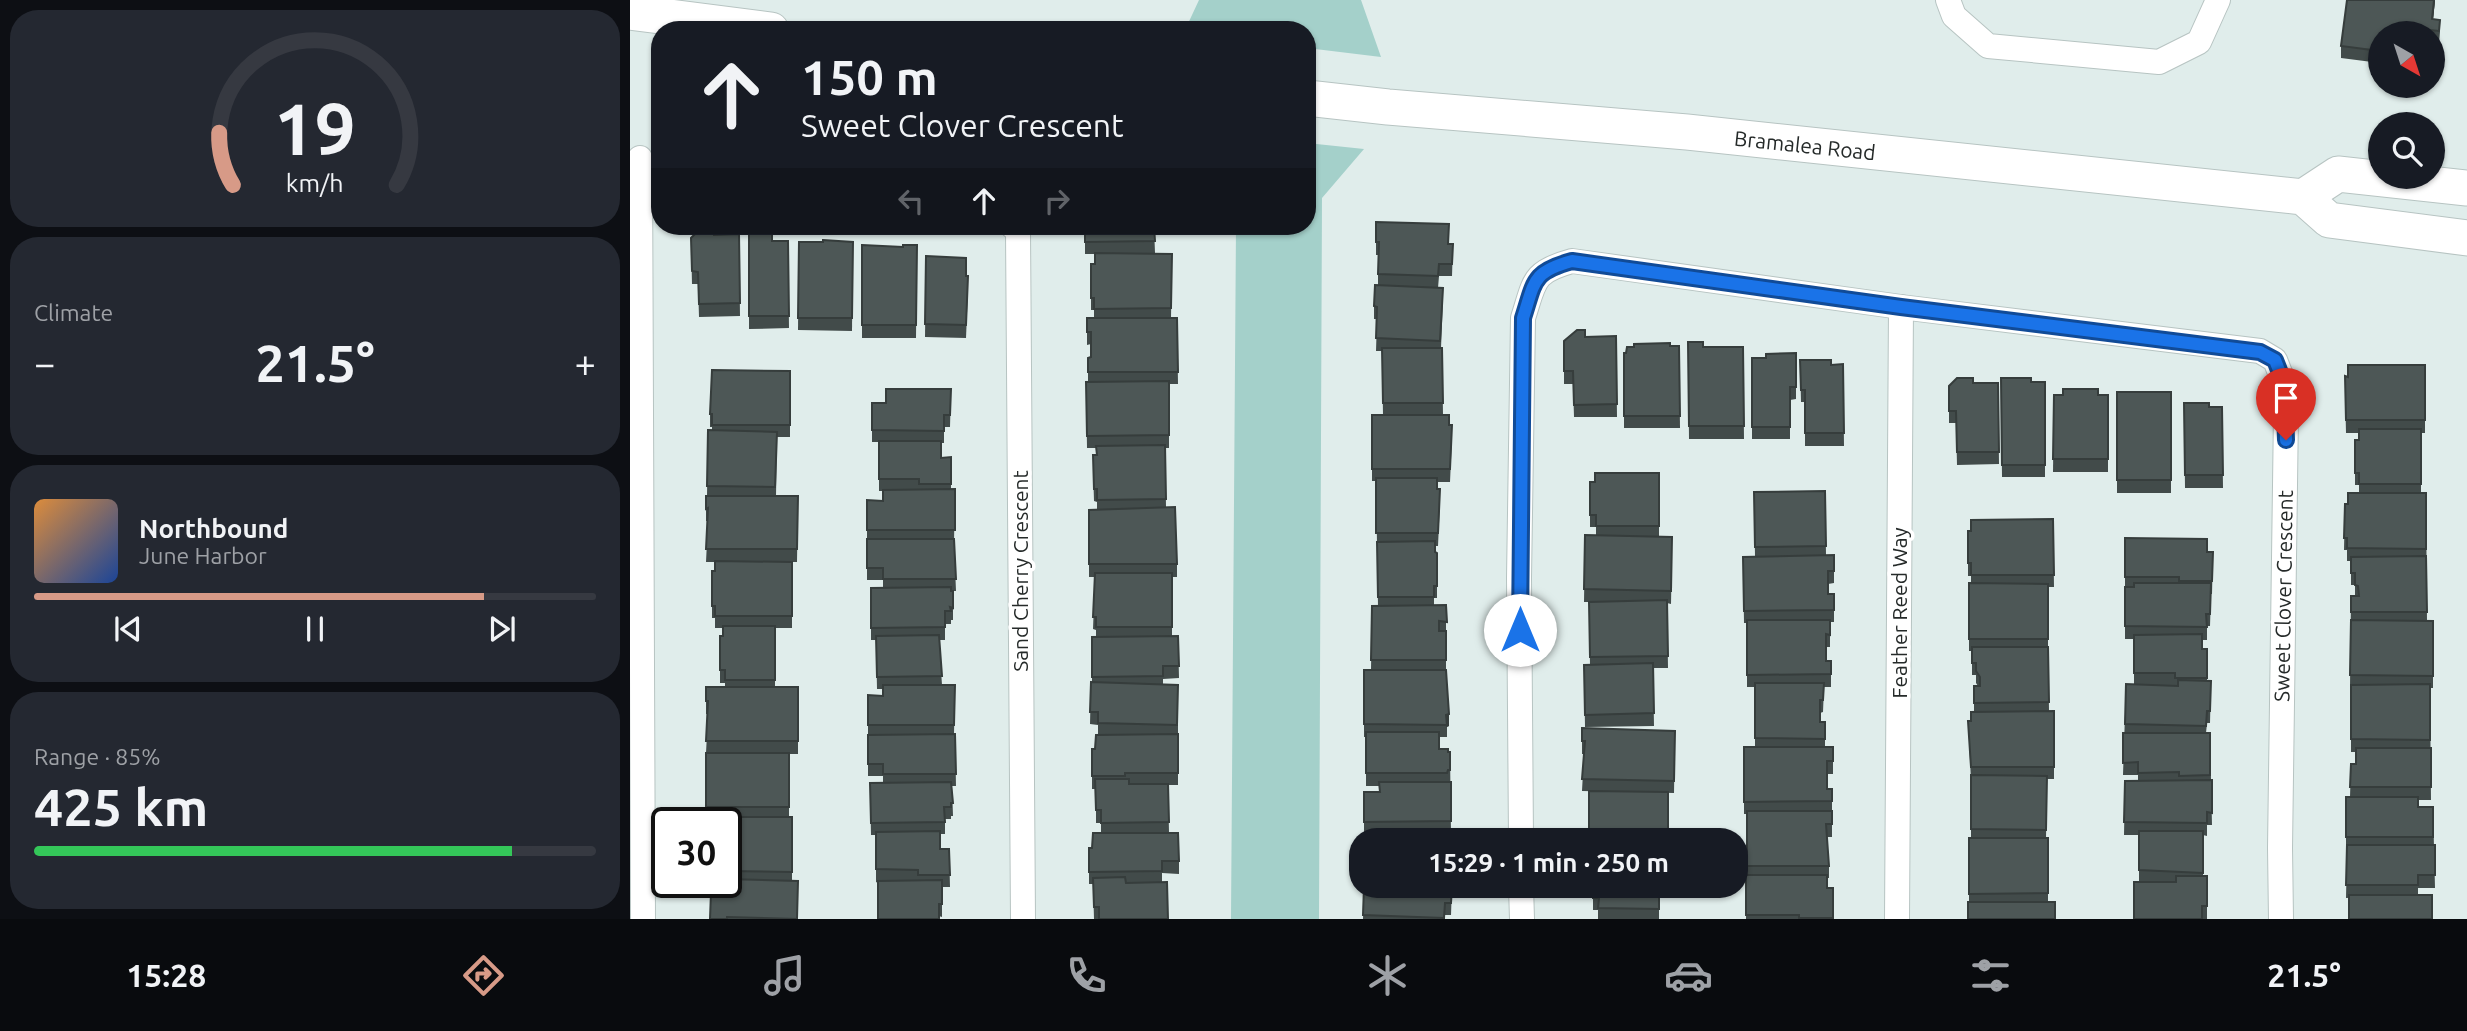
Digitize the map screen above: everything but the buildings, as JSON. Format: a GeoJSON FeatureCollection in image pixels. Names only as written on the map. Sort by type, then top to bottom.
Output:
{"type":"FeatureCollection","features":[{"type":"Feature","properties":{"kind":"main road"},"geometry":{"type":"LineString","coordinates":[[630,12],[700,21]]}},
{"type":"Feature","properties":{"kind":"main road","name":"Bramalea Road"},"geometry":{"type":"LineString","coordinates":[[1316,99],[1687,132],[2303,197]]}},
{"type":"Feature","properties":{"kind":"main road"},"geometry":{"type":"LineString","coordinates":[[2467,188],[2338,174],[2303,197],[2329,220],[2467,237]]}},
{"type":"Feature","properties":{"kind":"street"},"geometry":{"type":"LineString","coordinates":[[1948,0],[1954,16],[1988,46],[2159,62],[2199,42],[2218,0]]}},
{"type":"Feature","properties":{"kind":"street"},"geometry":{"type":"LineString","coordinates":[[643,158],[643,919]]}},
{"type":"Feature","properties":{"kind":"street","name":"Sand Cherry Crescent"},"geometry":{"type":"LineString","coordinates":[[1018,235],[1023,919]]}},
{"type":"Feature","properties":{"kind":"street"},"geometry":{"type":"LineString","coordinates":[[1521,828],[1519,578],[1523,318],[1537,278],[1550,267],[1572,261],[1901,307]]}},
{"type":"Feature","properties":{"kind":"street","name":"Feather Reed Way"},"geometry":{"type":"LineString","coordinates":[[1897,919],[1901,307]]}},
{"type":"Feature","properties":{"kind":"street","name":"Sweet Clover Crescent"},"geometry":{"type":"LineString","coordinates":[[1901,307],[2260,352],[2275,360],[2284,383],[2286,413],[2281,919]]}},
{"type":"Feature","properties":{"kind":"street"},"geometry":{"type":"LineString","coordinates":[[1521,898],[1522,919]]}},
{"type":"Feature","properties":{"kind":"shaded area"},"geometry":{"type":"Polygon","coordinates":[[[1199,0],[1361,0],[1381,57],[1316,49],[1316,21],[1189,21],[1199,0]]]}},
{"type":"Feature","properties":{"kind":"shaded area"},"geometry":{"type":"Polygon","coordinates":[[[1316,144],[1364,149],[1322,198],[1319,919],[1231,919],[1236,235],[1316,235],[1316,144]]]}},
{"type":"Feature","properties":{"kind":"route"},"geometry":{"type":"LineString","coordinates":[[1520,630],[1523,318],[1537,278],[1550,267],[1572,261],[1901,307],[2260,352],[2275,360],[2284,383],[2286,440]]}}]}
